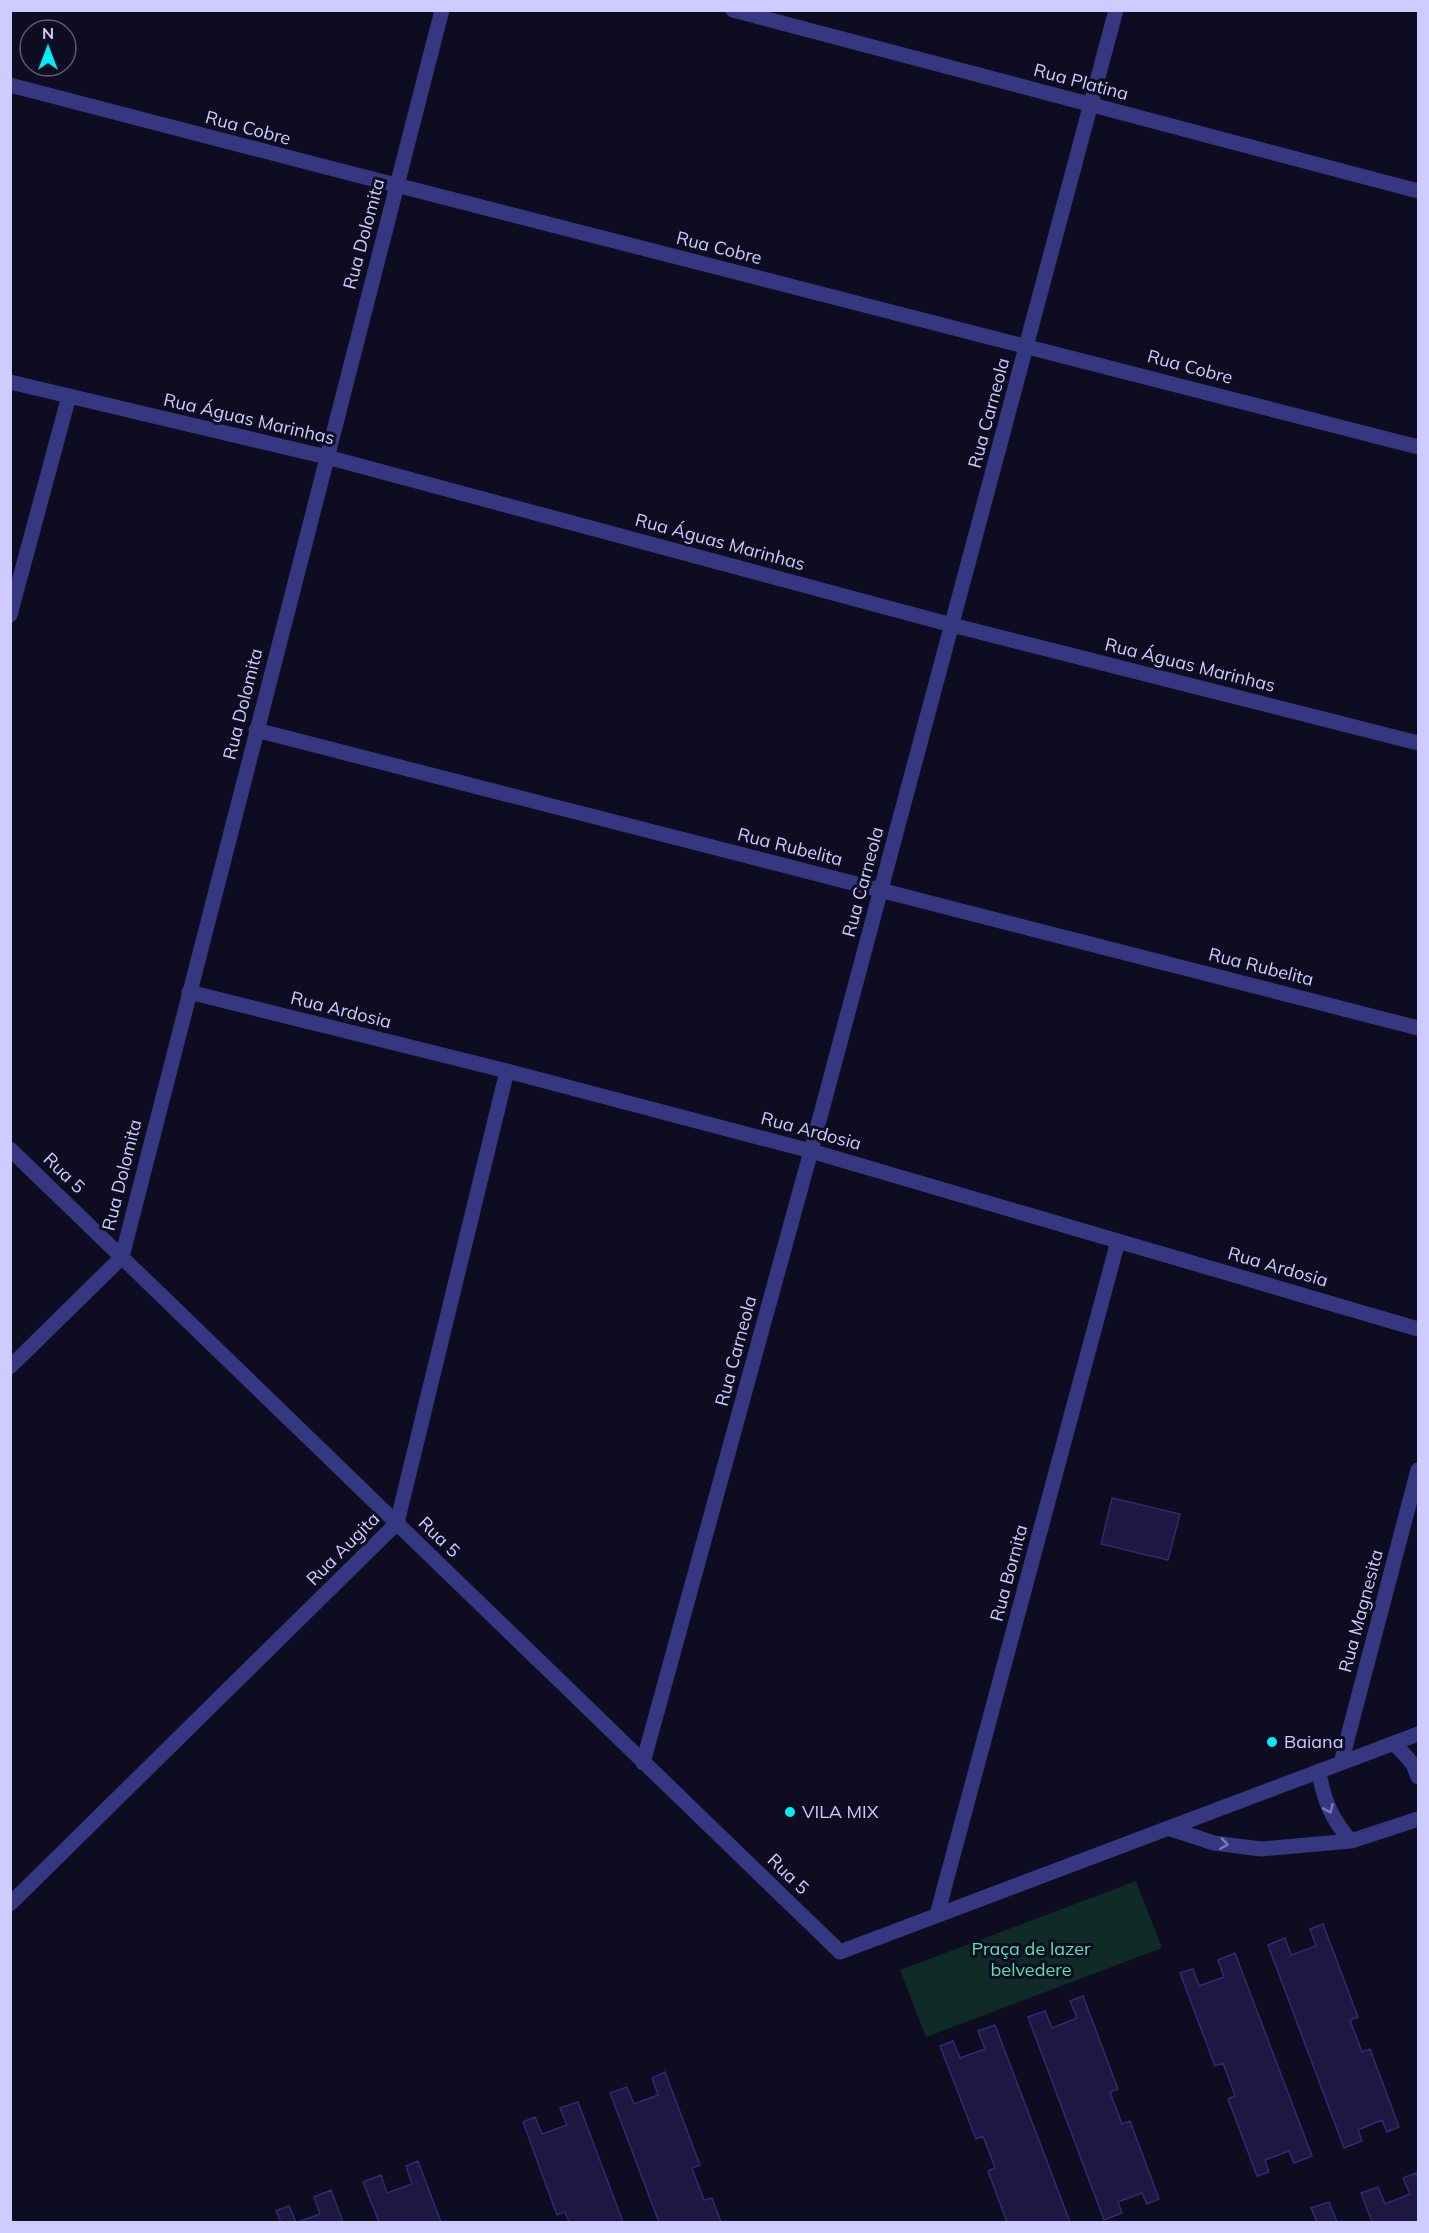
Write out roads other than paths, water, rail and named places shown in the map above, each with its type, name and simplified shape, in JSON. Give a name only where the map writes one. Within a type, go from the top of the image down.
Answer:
[{"type":"street","name":"Rua Dolomita","points":[[10,1367],[122,1257],[442,10]]},
{"type":"street","name":"Rua Platina","points":[[733,10],[1419,191]]},
{"type":"street","name":"Rua Carneola","points":[[643,1763],[811,1151],[1116,10]]},
{"type":"street","name":"Rua Cobre","points":[[10,86],[396,187],[1027,345],[1419,447]]},
{"type":"street","name":"Rua Águas Marinhas","points":[[10,382],[327,457],[952,625],[1419,743]]},
{"type":"street","points":[[10,615],[69,396]]},
{"type":"street","name":"Rua Rubelita","points":[[256,730],[1419,1028]]},
{"type":"street","name":"Rua Ardosia","points":[[189,992],[507,1071],[811,1151],[1419,1329]]},
{"type":"street","name":"Rua Augita","points":[[10,1904],[397,1523],[507,1071]]},
{"type":"street","name":"Rua 5","points":[[10,1149],[840,1952],[937,1915]]},
{"type":"street","name":"Rua Bornita","points":[[937,1915],[1118,1240]]},
{"type":"street","name":"Rua Magnesita","points":[[1341,1763],[1419,1470]]},
{"type":"street","points":[[937,1915],[1419,1734]]},
{"type":"street","points":[[1394,1743],[1413,1764],[1419,1777]]},
{"type":"street","points":[[1320,1771],[1327,1806],[1337,1825],[1351,1841]]},
{"type":"street","points":[[1168,1828],[1215,1843],[1261,1850],[1351,1841],[1419,1819]]},
{"type":"place","name":"Baiana","points":[[1272,1742]]},
{"type":"place","name":"VILA MIX","points":[[790,1812]]},
{"type":"park label","name":"Praça de lazer belvedere","points":[[1031,1959]]}]
